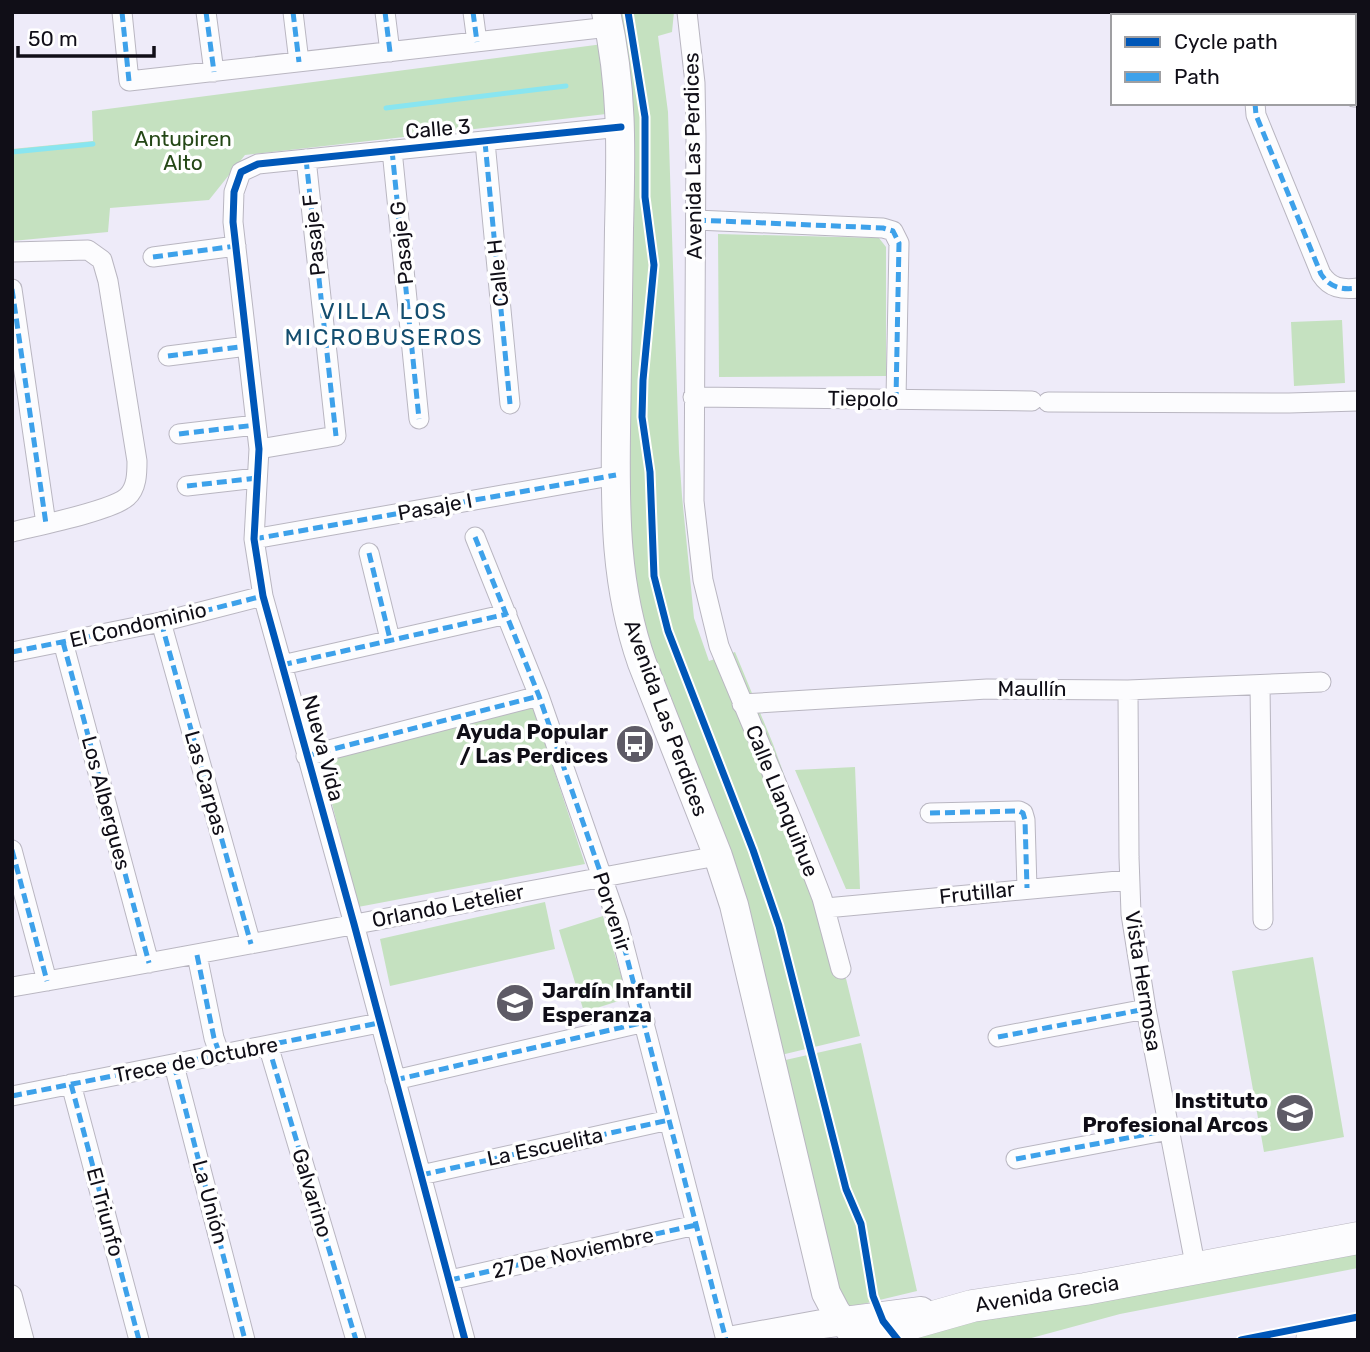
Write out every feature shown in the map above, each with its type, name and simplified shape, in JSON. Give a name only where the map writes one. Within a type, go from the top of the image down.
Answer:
[{"type":"main road","name":"Avenida Grecia","points":[[972,1306],[1085,1289],[1358,1238]]},
{"type":"main road","points":[[876,1340],[898,1327],[972,1306]]},
{"type":"main road","points":[[1312,1340],[1358,1331]]},
{"type":"street","points":[[122,12],[129,82],[477,42],[608,20]]},
{"type":"street","points":[[206,12],[214,72]]},
{"type":"street","points":[[293,12],[299,62]]},
{"type":"street","points":[[385,12],[390,52]]},
{"type":"street","points":[[473,12],[477,42]]},
{"type":"street","name":"Avenida Las Perdices","points":[[687,12],[695,83],[693,397],[696,528],[703,580],[716,635]]},
{"type":"street","name":"Avenida Las Perdices","points":[[608,20],[617,74],[621,127],[616,475],[618,555],[631,632],[718,856],[734,905],[820,1272],[829,1301],[851,1330]]},
{"type":"street","points":[[1255,105],[1256,115],[1321,274],[1331,285],[1346,289],[1358,288]]},
{"type":"street","name":"Calle 3","points":[[258,164],[621,127]]},
{"type":"street","name":"Calle H","points":[[485,142],[510,404]]},
{"type":"street","name":"Pasaje G","points":[[392,150],[419,419]]},
{"type":"street","name":"Pasaje F","points":[[259,449],[336,436],[306,159]]},
{"type":"street","name":"Nueva Vida","points":[[258,164],[240,172],[234,192],[233,222],[259,449],[254,538],[263,596],[465,1340]]},
{"type":"street","points":[[696,220],[883,228],[893,231],[898,243],[896,399]]},
{"type":"street","points":[[153,257],[236,246]]},
{"type":"street","points":[[12,252],[88,250],[103,260],[137,461],[136,479],[129,496],[114,504],[12,532]]},
{"type":"street","points":[[12,289],[46,524]]},
{"type":"street","points":[[167,356],[247,346]]},
{"type":"street","name":"Tiepolo","points":[[693,397],[1040,402],[1358,401]]},
{"type":"street","points":[[179,435],[256,425]]},
{"type":"street","name":"Pasaje I","points":[[254,538],[616,475]]},
{"type":"street","points":[[187,486],[257,478]]},
{"type":"street","name":"Porvenir","points":[[475,537],[539,696],[618,923],[726,1340]]},
{"type":"street","points":[[369,553],[390,639]]},
{"type":"street","name":"El Condominio","points":[[12,652],[161,622],[263,596]]},
{"type":"street","points":[[282,665],[507,614]]},
{"type":"street","name":"Las Carpas","points":[[161,622],[251,944]]},
{"type":"street","name":"Calle Llanquihue","points":[[716,635],[826,908],[841,969]]},
{"type":"street","name":"Los Albergues","points":[[63,642],[149,963]]},
{"type":"street","name":"Maullín","points":[[742,704],[1012,688],[1128,690],[1321,682]]},
{"type":"street","points":[[1260,685],[1263,920]]},
{"type":"street","name":"Vista Hermosa","points":[[1128,690],[1129,880],[1136,948],[1196,1269]]},
{"type":"street","points":[[306,756],[539,696]]},
{"type":"street","points":[[930,813],[1023,813],[1027,888]]},
{"type":"street","points":[[12,850],[47,981]]},
{"type":"street","name":"Orlando Letelier","points":[[12,987],[197,955],[718,856]]},
{"type":"street","name":"Frutillar","points":[[826,908],[1129,880]]},
{"type":"street","points":[[197,955],[220,1055]]},
{"type":"street","points":[[998,1037],[1146,1009]]},
{"type":"street","points":[[395,1080],[645,1022]]},
{"type":"street","name":"Trece de Octubre","points":[[12,1096],[379,1023]]},
{"type":"street","name":"Galvarino","points":[[268,1045],[356,1340]]},
{"type":"street","name":"La Unión","points":[[174,1065],[245,1340]]},
{"type":"street","name":"El Triunfo","points":[[71,1084],[139,1340]]},
{"type":"street","name":"La Escuelita","points":[[421,1175],[669,1120]]},
{"type":"street","points":[[1016,1159],[1169,1130]]},
{"type":"street","name":"27 De Noviembre","points":[[450,1280],[696,1225]]},
{"type":"street","points":[[12,1295],[24,1340]]},
{"type":"street","name":"Avenida Grecia","points":[[734,1340],[851,1330],[972,1306]]},
{"type":"green space","points":[[616,12],[674,12],[672,32],[658,36],[668,112],[679,452],[694,618],[709,661],[735,652],[773,744],[822,880],[860,1036],[781,1055],[644,645],[620,557]]},
{"type":"green space","name":"Antupiren Alto","points":[[603,44],[615,113],[245,155],[209,200],[110,208],[108,232],[12,241],[12,149],[93,141],[92,111]]},
{"type":"green space","points":[[718,234],[879,238],[886,247],[886,376],[719,377]]},
{"type":"green space","points":[[1342,320],[1345,383],[1294,386],[1291,322]]},
{"type":"green space","points":[[533,707],[585,864],[358,907],[320,756]]},
{"type":"green space","points":[[855,767],[860,889],[846,889],[795,770]]},
{"type":"green space","points":[[545,902],[555,949],[390,986],[380,939]]},
{"type":"green space","points":[[603,916],[628,998],[584,1012],[559,930]]},
{"type":"green space","points":[[1313,957],[1344,1137],[1264,1152],[1232,971]]},
{"type":"green space","points":[[861,1043],[917,1291],[842,1309],[781,1061]]},
{"type":"green space","points":[[1358,1249],[1358,1268],[1120,1314],[1024,1340],[910,1340],[916,1327]]},
{"type":"waterway","points":[[386,108],[566,86]]},
{"type":"waterway","points":[[12,152],[93,144]]},
{"type":"marked path","points":[[122,12],[129,81]]},
{"type":"marked path","points":[[206,12],[214,72]]},
{"type":"marked path","points":[[293,12],[299,62]]},
{"type":"marked path","points":[[385,12],[390,52]]},
{"type":"marked path","points":[[473,12],[477,42]]},
{"type":"marked path","points":[[1255,105],[1256,115],[1321,274],[1337,287],[1358,288]]},
{"type":"marked path","points":[[485,142],[510,404]]},
{"type":"marked path","points":[[392,150],[419,419]]},
{"type":"marked path","points":[[306,159],[336,436]]},
{"type":"marked path","points":[[696,220],[883,228],[893,231],[899,243],[896,399]]},
{"type":"marked path","points":[[153,257],[236,246]]},
{"type":"marked path","points":[[12,289],[46,524]]},
{"type":"marked path","points":[[168,356],[247,346]]},
{"type":"marked path","points":[[179,434],[256,425]]},
{"type":"marked path","points":[[254,539],[616,475]]},
{"type":"marked path","points":[[187,486],[257,478]]},
{"type":"marked path","points":[[475,537],[539,696],[618,923],[726,1340]]},
{"type":"marked path","points":[[369,553],[390,639]]},
{"type":"marked path","points":[[12,652],[161,622],[263,596]]},
{"type":"marked path","points":[[282,665],[507,614]]},
{"type":"marked path","points":[[161,622],[251,944]]},
{"type":"marked path","points":[[63,642],[149,963]]},
{"type":"marked path","points":[[306,756],[539,696]]},
{"type":"marked path","points":[[930,813],[1023,813],[1027,888]]},
{"type":"marked path","points":[[12,850],[47,981]]},
{"type":"marked path","points":[[197,955],[220,1055]]},
{"type":"marked path","points":[[998,1037],[1146,1009]]},
{"type":"marked path","points":[[395,1080],[645,1022]]},
{"type":"marked path","points":[[12,1096],[379,1023]]},
{"type":"marked path","points":[[268,1045],[356,1340]]},
{"type":"marked path","points":[[174,1065],[245,1340]]},
{"type":"marked path","points":[[71,1084],[139,1340]]},
{"type":"marked path","points":[[421,1175],[669,1120]]},
{"type":"marked path","points":[[1016,1159],[1169,1130]]},
{"type":"marked path","points":[[450,1280],[696,1225]]},
{"type":"cycle path","points":[[628,12],[645,117],[645,197],[654,265],[642,417],[650,472],[654,576],[668,631],[753,850],[779,926],[846,1189],[861,1224],[873,1296],[883,1321],[898,1340]]},
{"type":"cycle path","points":[[465,1340],[263,596],[254,539],[259,449],[233,222],[234,192],[241,172],[258,164],[621,127]]},
{"type":"cycle path","points":[[1241,1340],[1358,1317]]},
{"type":"place","name":"Ayuda Popular / Las Perdices","points":[[635,744]]},
{"type":"place","name":"Jardín Infantil Esperanza","points":[[515,1003]]},
{"type":"place","name":"Instituto Profesional Arcos","points":[[1295,1113]]},
{"type":"district","name":"VILLA LOS MICROBUSEROS","points":[[384,324]]}]
